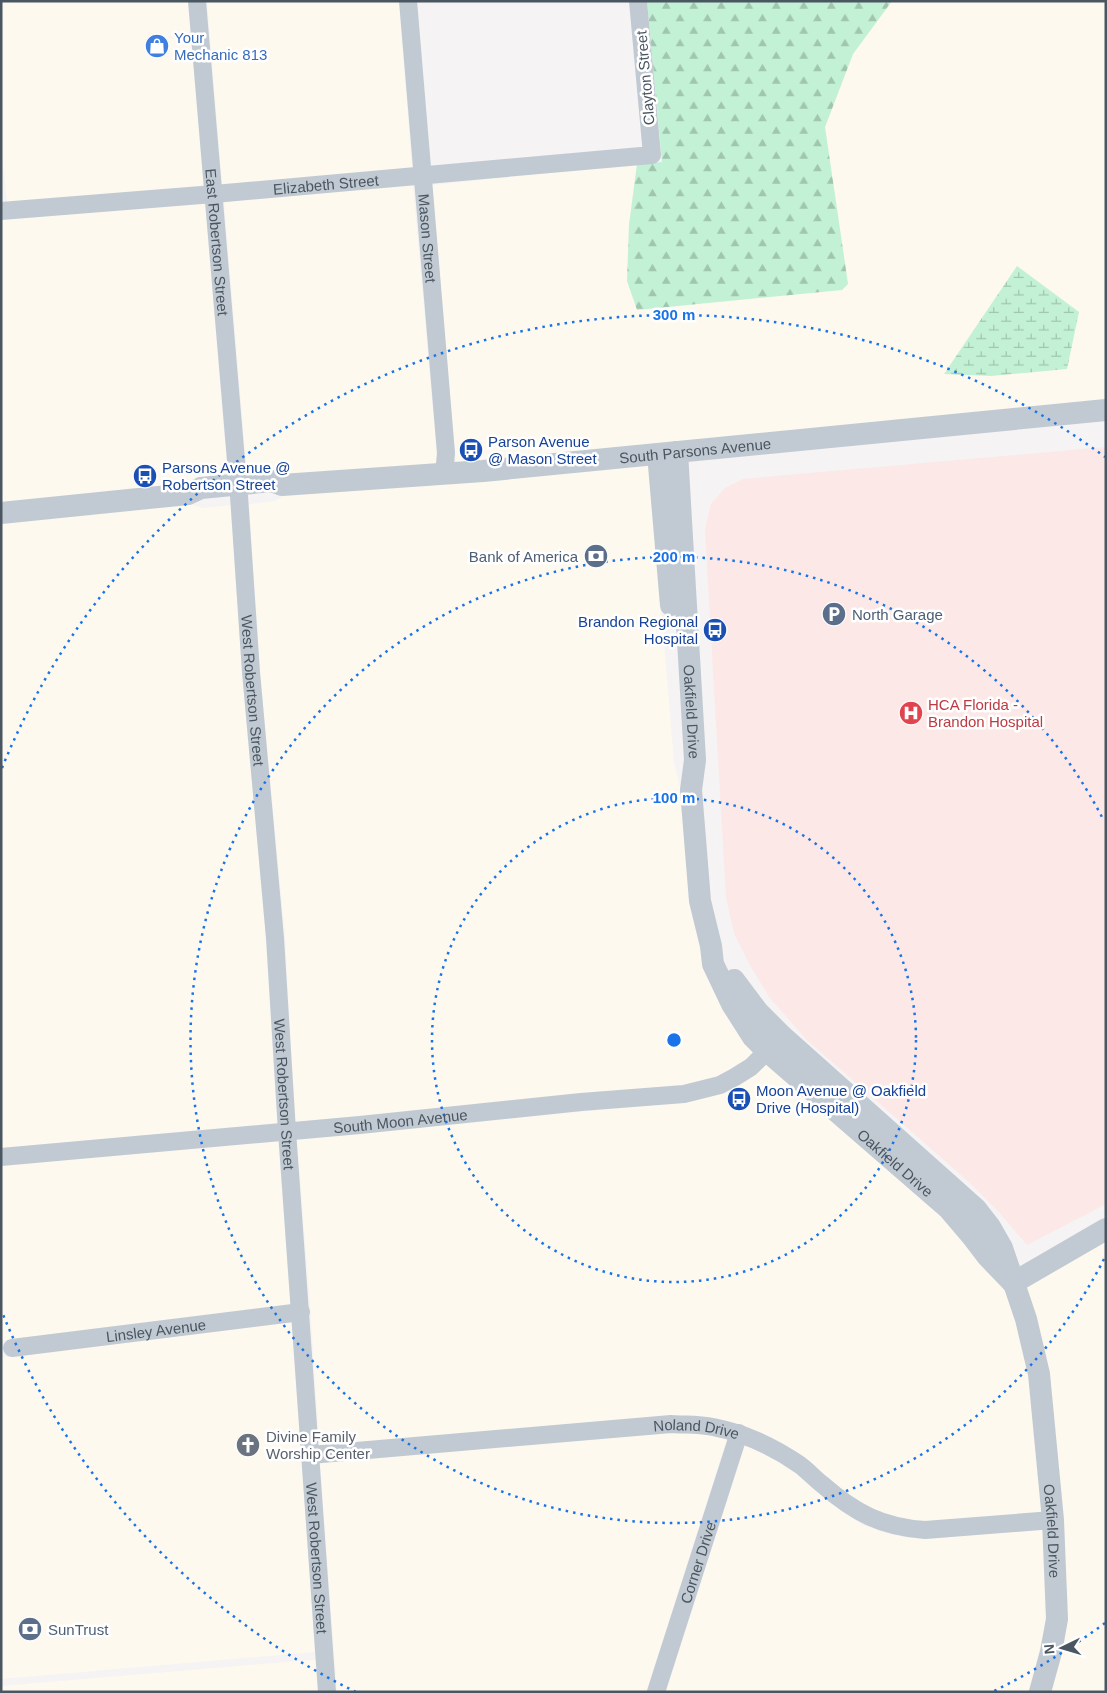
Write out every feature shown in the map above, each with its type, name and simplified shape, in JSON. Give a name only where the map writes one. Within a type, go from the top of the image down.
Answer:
[{"type":"street","name":"East Robertson Street","points":[[197,1],[239,490]]},
{"type":"street","name":"Mason Street","points":[[408,1],[446,453],[444,474]]},
{"type":"street","name":"Clayton Street","points":[[638,1],[652,155]]},
{"type":"street","name":"Elizabeth Street","points":[[1,211],[652,155]]},
{"type":"street","name":"South Parsons Avenue","points":[[1,513],[188,494],[201,488],[239,490],[272,481],[282,485],[444,474],[1106,410]]},
{"type":"street","name":"Oakfield Drive","points":[[667,453],[683,762],[691,790],[700,901],[711,946],[722,959],[746,999],[758,1012],[775,1044],[874,1132],[976,1208],[1002,1248],[1026,1319],[1039,1374],[1053,1520],[1057,1619],[1052,1652],[1040,1692]]},
{"type":"street","name":"West Robertson Street","points":[[239,490],[251,672],[275,938],[286,1130],[328,1692]]},
{"type":"street","name":"South Moon Avenue","points":[[1,1157],[684,1094],[727,1081],[751,1067],[775,1044]]},
{"type":"street","points":[[1013,1283],[1106,1229]]},
{"type":"street","name":"Linsley Avenue","points":[[12,1348],[301,1312]]},
{"type":"street","name":"Noland Drive","points":[[310,1455],[671,1424],[712,1426],[739,1433],[770,1447],[801,1466],[851,1507],[868,1518],[885,1524],[905,1529],[925,1530],[1053,1520]]},
{"type":"street","name":"Corner Drive","points":[[656,1692],[739,1433]]},
{"type":"shaded area","points":[[1,1],[188,1],[204,187],[7,202],[1,145]]},
{"type":"shaded area","points":[[207,1],[399,1],[412,168],[222,185]]},
{"type":"shaded area","points":[[892,1],[1106,1],[1106,401],[456,464],[432,185],[637,164],[629,225],[627,281],[842,290],[848,283],[825,127],[853,54]]},
{"type":"shaded area","points":[[413,185],[438,466],[286,477],[247,475],[224,202]]},
{"type":"shaded area","points":[[205,203],[228,477],[188,485],[1,505],[1,219]]},
{"type":"shaded area","name":"HCA Florida - Brandon Hospital","points":[[1106,447],[1106,1204],[1027,1245],[999,1212],[969,1182],[807,1040],[770,998],[751,967],[734,933],[726,897],[705,530],[711,504],[725,488],[743,479]]},
{"type":"shaded area","points":[[649,463],[674,762],[681,791],[701,943],[699,945],[755,1051],[745,1060],[716,1077],[683,1085],[295,1122],[285,937],[260,671],[249,504],[275,501],[284,495],[286,496],[288,493]]},
{"type":"shaded area","points":[[189,503],[203,508],[231,505],[242,673],[266,939],[277,1123],[1,1148],[1,521]]},
{"type":"shaded area","points":[[767,1063],[942,1215],[1004,1287],[1017,1322],[1030,1375],[1043,1513],[926,1522],[907,1521],[873,1510],[857,1501],[829,1479],[750,1429],[750,1427],[712,1418],[319,1446],[297,1138],[686,1102],[724,1092],[756,1073]]},
{"type":"shaded area","points":[[278,1140],[291,1305],[1,1341],[1,1165]]},
{"type":"shaded area","points":[[1106,1239],[1106,1692],[1050,1692],[1060,1654],[1024,1287]]},
{"type":"shaded area","points":[[292,1321],[315,1652],[1,1679],[1,1341],[4,1357]]},
{"type":"shaded area","points":[[671,1432],[710,1435],[727,1439],[646,1692],[337,1692],[320,1463]]},
{"type":"shaded area","points":[[745,1445],[765,1454],[795,1472],[846,1514],[863,1525],[882,1532],[926,1539],[1044,1529],[1047,1618],[1030,1692],[666,1692]]},
{"type":"shaded area","points":[[322,1659],[324,1692],[1,1692],[1,1686]]},
{"type":"green space","points":[[647,1],[892,1],[853,54],[825,127],[848,284],[842,290],[637,310],[627,281],[629,225],[637,164],[662,162]]},
{"type":"green space","points":[[1017,266],[1079,312],[1067,369],[991,376],[944,374]]},
{"type":"place","name":"Your Mechanic 813","points":[[157,46]]},
{"type":"place","name":"Parson Avenue @ Mason Street","points":[[471,450]]},
{"type":"place","name":"Parsons Avenue @ Robertson Street","points":[[145,476]]},
{"type":"place","name":"Bank of America","points":[[596,556]]},
{"type":"place","name":"North Garage","points":[[834,614]]},
{"type":"place","name":"Brandon Regional Hospital","points":[[715,630]]},
{"type":"place","name":"HCA Florida - Brandon Hospital","points":[[911,713]]},
{"type":"place","name":"Moon Avenue @ Oakfield Drive (Hospital)","points":[[739,1099]]},
{"type":"place","name":"Divine Family Worship Center","points":[[248,1445]]},
{"type":"place","name":"SunTrust","points":[[30,1629]]}]
